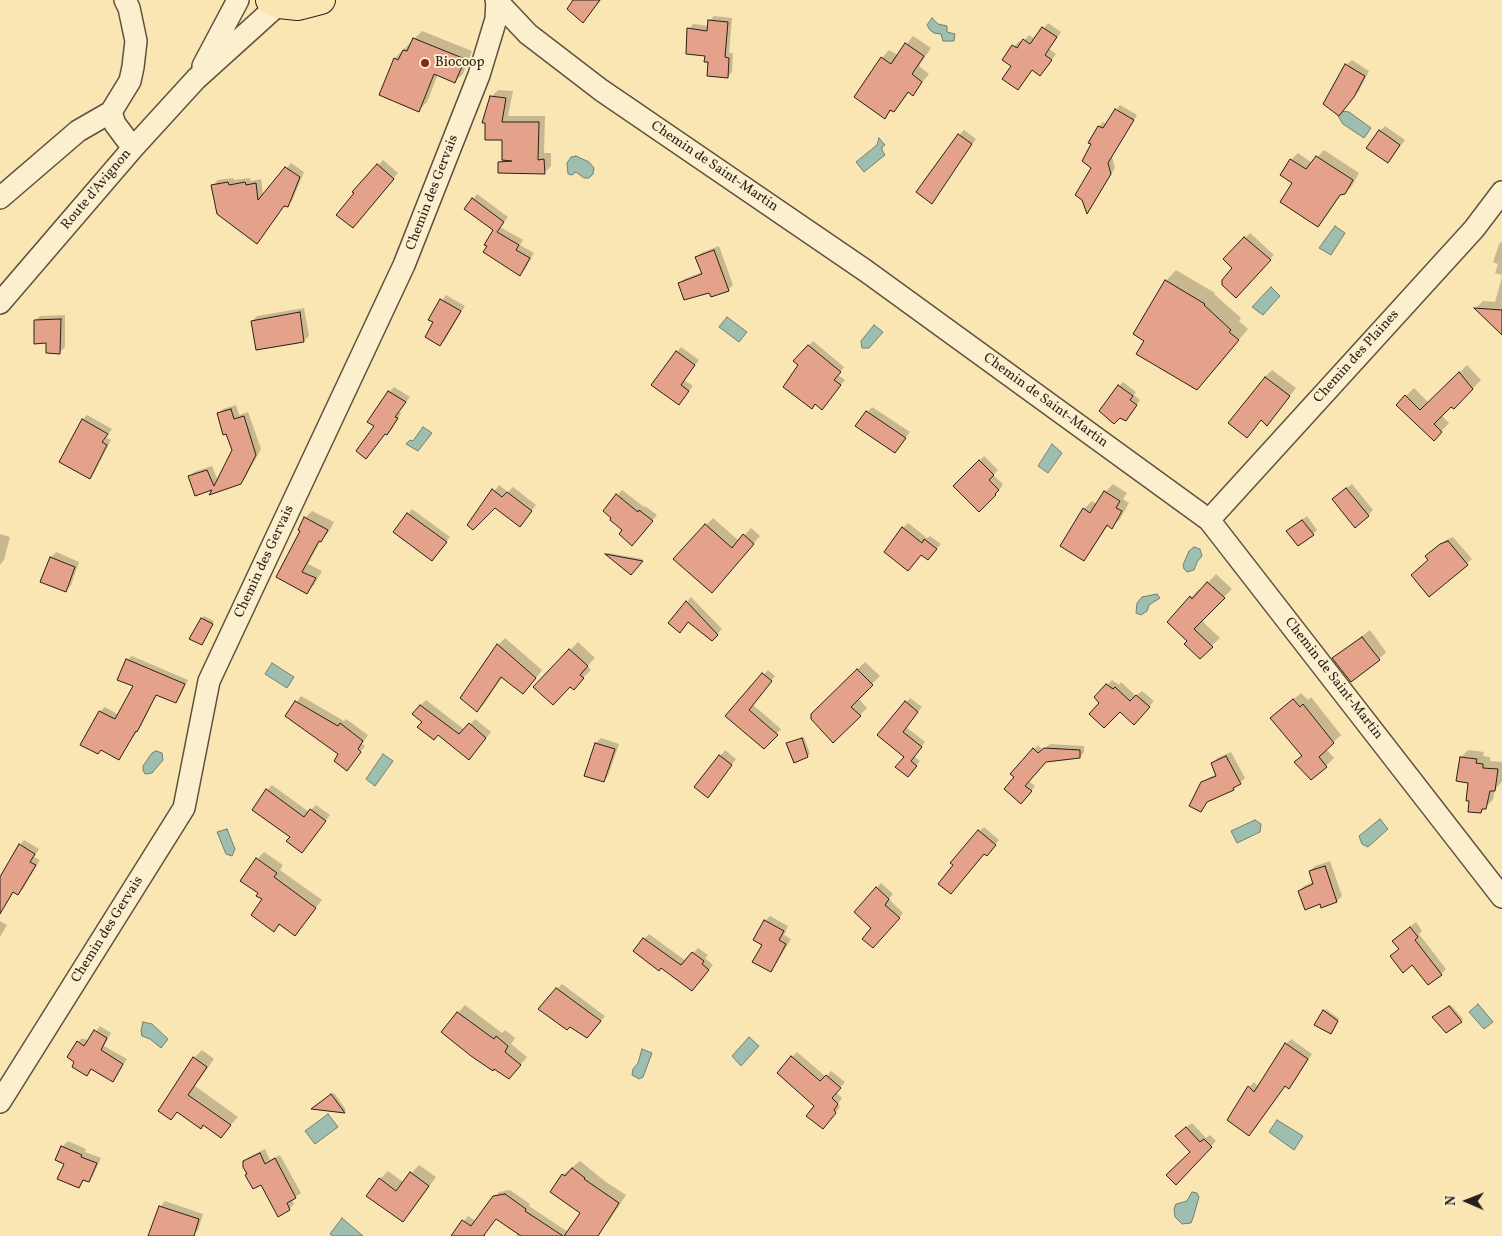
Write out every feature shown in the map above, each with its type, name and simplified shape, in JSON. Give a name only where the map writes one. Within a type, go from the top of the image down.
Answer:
[{"type":"main road","points":[[275,2],[298,6],[321,0]]},
{"type":"street","points":[[0,198],[78,131],[111,112],[130,81],[133,67],[136,40],[129,8],[125,0]]},
{"type":"street","points":[[196,79],[238,0]]},
{"type":"street","name":"Chemin de Saint-Martin","points":[[497,0],[528,34],[602,90],[866,271],[1209,520],[1502,897]]},
{"type":"street","name":"Chemin des Gervais","points":[[0,1102],[184,808],[209,681],[404,265],[479,75],[496,19],[497,0]]},
{"type":"street","points":[[196,79],[275,2]]},
{"type":"street","name":"Route d'Avignon","points":[[0,303],[133,148],[196,79]]},
{"type":"street","points":[[111,112],[115,124],[133,148]]},
{"type":"street","name":"Chemin des Plaines","points":[[1209,520],[1474,229],[1502,192]]},
{"type":"shaded area","points":[[932,18],[938,24],[947,26],[947,32],[955,34],[954,41],[943,41],[941,34],[930,30],[927,25]]},
{"type":"shaded area","points":[[1341,111],[1349,112],[1371,128],[1364,138],[1343,124],[1338,116]]},
{"type":"shaded area","points":[[879,138],[885,145],[882,147],[882,150],[885,155],[864,172],[856,162],[877,145]]},
{"type":"shaded area","points":[[576,156],[589,162],[594,168],[593,174],[589,178],[584,178],[576,172],[572,175],[568,174],[567,163],[571,157]]},
{"type":"shaded area","points":[[1335,226],[1345,233],[1331,255],[1319,248]]},
{"type":"shaded area","points":[[1271,287],[1280,296],[1263,315],[1252,307]]},
{"type":"shaded area","points":[[727,317],[747,332],[739,342],[719,327]]},
{"type":"shaded area","points":[[874,325],[883,332],[869,348],[862,348],[861,341]]},
{"type":"shaded area","points":[[423,427],[432,433],[418,451],[406,444],[410,440],[413,441]]},
{"type":"shaded area","points":[[1052,444],[1062,453],[1048,473],[1038,466]]},
{"type":"shaded area","points":[[1194,547],[1200,549],[1202,556],[1194,570],[1187,572],[1183,565],[1189,551]]},
{"type":"shaded area","points":[[1157,594],[1160,598],[1149,605],[1147,611],[1141,615],[1136,613],[1137,603],[1142,597]]},
{"type":"shaded area","points":[[272,663],[294,677],[287,688],[265,674]]},
{"type":"shaded area","points":[[156,751],[162,753],[163,760],[152,773],[145,774],[143,766],[152,753]]},
{"type":"shaded area","points":[[383,754],[393,761],[375,786],[366,779]]},
{"type":"shaded area","points":[[1380,819],[1388,829],[1368,847],[1362,844],[1359,836]]},
{"type":"shaded area","points":[[1255,820],[1261,824],[1260,832],[1237,843],[1231,831]]},
{"type":"shaded area","points":[[227,829],[235,849],[232,856],[226,854],[217,832]]},
{"type":"shaded area","points":[[1478,1004],[1493,1022],[1484,1029],[1469,1012]]},
{"type":"shaded area","points":[[143,1022],[152,1024],[168,1039],[161,1048],[150,1039],[142,1036]]},
{"type":"shaded area","points":[[749,1037],[759,1046],[741,1066],[732,1056]]},
{"type":"shaded area","points":[[642,1049],[652,1053],[643,1077],[639,1079],[632,1075]]},
{"type":"shaded area","points":[[328,1114],[338,1127],[315,1144],[305,1131]]},
{"type":"shaded area","points":[[1277,1120],[1303,1136],[1294,1150],[1269,1132]]},
{"type":"shaded area","points":[[1192,1192],[1197,1193],[1199,1197],[1193,1218],[1191,1223],[1182,1224],[1175,1217],[1174,1209],[1176,1204],[1187,1201]]},
{"type":"shaded area","points":[[342,1218],[363,1236],[333,1236],[330,1234]]},
{"type":"building","points":[[573,0],[600,0],[583,23],[567,9]]},
{"type":"building","points":[[708,20],[728,22],[725,57],[729,58],[728,78],[707,76],[708,62],[704,62],[705,56],[686,54],[687,28],[707,31]]},
{"type":"building","points":[[1042,27],[1057,37],[1045,55],[1052,60],[1040,76],[1032,70],[1018,90],[1002,79],[1011,66],[1002,60],[1012,45],[1017,48],[1023,39],[1030,44]]},
{"type":"building","points":[[413,38],[465,59],[455,83],[434,74],[419,112],[379,95],[394,58],[398,60],[403,50],[407,51]]},
{"type":"building","points":[[905,43],[924,56],[912,74],[922,82],[913,96],[908,92],[894,112],[890,110],[885,119],[854,97],[881,57],[891,64]]},
{"type":"building","points":[[1345,64],[1365,76],[1354,97],[1339,116],[1323,104]]},
{"type":"building","points":[[490,96],[506,98],[502,122],[539,122],[538,160],[544,159],[545,174],[498,173],[498,162],[512,161],[502,160],[502,140],[485,140],[485,123],[482,123]]},
{"type":"building","points":[[1115,109],[1134,120],[1108,163],[1111,174],[1087,214],[1082,200],[1075,195],[1091,168],[1082,161],[1091,144],[1088,143],[1098,126],[1103,128]]},
{"type":"building","points":[[1379,130],[1400,145],[1388,163],[1366,148]]},
{"type":"building","points":[[958,134],[972,144],[932,204],[916,192]]},
{"type":"building","points":[[1316,156],[1353,180],[1345,194],[1340,195],[1318,227],[1280,202],[1292,183],[1280,175],[1290,159],[1306,169]]},
{"type":"building","points":[[377,164],[394,179],[353,228],[336,215],[354,193],[352,192]]},
{"type":"building","points":[[285,167],[300,177],[288,207],[284,206],[257,244],[217,214],[211,185],[228,182],[229,185],[245,182],[246,185],[256,183],[258,200]]},
{"type":"building","points":[[472,198],[504,222],[497,232],[519,245],[516,250],[530,258],[520,276],[483,252],[487,246],[484,245],[493,230],[464,209]]},
{"type":"building","points":[[1244,237],[1271,260],[1236,298],[1222,285],[1222,280],[1232,268],[1223,259]]},
{"type":"building","points":[[714,250],[729,291],[711,297],[709,293],[684,300],[678,283],[702,274],[695,257]]},
{"type":"building","points":[[1165,280],[1205,304],[1231,330],[1229,332],[1239,340],[1197,390],[1136,354],[1144,341],[1133,334]]},
{"type":"building","points":[[440,299],[461,311],[440,346],[425,337],[433,322],[428,320]]},
{"type":"building","points":[[1474,308],[1502,310],[1502,335]]},
{"type":"building","points":[[300,312],[304,342],[256,350],[251,321]]},
{"type":"building","points":[[61,319],[60,354],[46,353],[46,343],[34,344],[34,320]]},
{"type":"building","points":[[808,345],[841,372],[834,380],[841,385],[822,410],[815,404],[812,409],[783,387],[798,365],[793,361]]},
{"type":"building","points":[[676,351],[695,365],[681,385],[689,391],[679,405],[651,385]]},
{"type":"building","points":[[1459,372],[1473,389],[1454,409],[1451,407],[1434,424],[1442,432],[1434,441],[1396,405],[1405,395],[1420,410]]},
{"type":"building","points":[[1265,377],[1290,396],[1267,426],[1261,420],[1247,438],[1228,423]]},
{"type":"building","points":[[1118,385],[1133,396],[1130,400],[1137,405],[1126,421],[1120,418],[1114,424],[1099,411]]},
{"type":"building","points":[[388,391],[406,402],[395,417],[398,418],[387,435],[385,434],[366,459],[356,451],[374,426],[367,422]]},
{"type":"building","points":[[231,409],[234,419],[244,416],[256,455],[241,484],[209,495],[212,490],[195,496],[188,476],[207,470],[214,486],[232,450],[226,434],[223,435],[217,413]]},
{"type":"building","points":[[866,411],[906,438],[895,453],[855,426]]},
{"type":"building","points":[[82,419],[108,434],[102,442],[107,445],[90,479],[59,462]]},
{"type":"building","points":[[979,460],[994,475],[989,480],[999,490],[979,512],[953,486]]},
{"type":"building","points":[[1346,488],[1369,516],[1355,528],[1332,499]]},
{"type":"building","points":[[492,489],[502,497],[507,492],[532,511],[520,527],[495,508],[473,530],[467,525]]},
{"type":"building","points":[[1104,491],[1120,501],[1116,508],[1122,511],[1112,529],[1107,525],[1084,561],[1060,546],[1083,508],[1090,513]]},
{"type":"building","points":[[616,494],[638,512],[639,510],[653,521],[632,546],[619,534],[622,530],[603,511]]},
{"type":"building","points":[[407,513],[447,542],[432,561],[393,532]]},
{"type":"building","points":[[304,517],[328,530],[321,542],[319,541],[302,572],[316,578],[307,594],[276,577],[300,531],[298,530]]},
{"type":"building","points":[[1302,520],[1314,535],[1298,546],[1286,531]]},
{"type":"building","points":[[705,524],[732,548],[743,534],[754,544],[712,593],[673,559]]},
{"type":"building","points":[[902,527],[922,543],[924,539],[937,549],[928,560],[921,555],[908,571],[884,552]]},
{"type":"building","points":[[1448,541],[1468,565],[1429,597],[1411,575],[1428,560],[1425,556],[1440,544]]},
{"type":"building","points":[[605,554],[643,561],[631,575]]},
{"type":"building","points":[[50,557],[75,567],[66,592],[40,582]]},
{"type":"building","points":[[1207,582],[1225,598],[1194,629],[1213,647],[1200,659],[1184,644],[1187,641],[1167,622],[1190,596],[1192,599]]},
{"type":"building","points":[[686,601],[718,635],[712,641],[688,622],[680,633],[668,623]]},
{"type":"building","points":[[201,618],[213,624],[202,645],[189,639]]},
{"type":"building","points":[[1362,637],[1380,660],[1351,682],[1332,658]]},
{"type":"building","points":[[497,644],[536,678],[523,694],[501,677],[477,712],[460,698]]},
{"type":"building","points":[[569,649],[588,666],[580,675],[584,678],[574,690],[570,687],[553,705],[533,687]]},
{"type":"building","points":[[126,659],[185,684],[176,703],[156,695],[137,732],[119,760],[101,750],[98,754],[80,745],[99,711],[115,719],[133,686],[117,680]]},
{"type":"building","points":[[857,669],[873,685],[851,707],[861,716],[833,743],[811,719],[811,714]]},
{"type":"building","points":[[762,673],[772,681],[749,710],[778,735],[764,749],[725,716]]},
{"type":"building","points":[[1106,684],[1113,689],[1115,687],[1130,701],[1136,695],[1150,707],[1134,725],[1120,712],[1104,728],[1089,714],[1099,703],[1094,697]]},
{"type":"building","points":[[1293,699],[1300,707],[1303,704],[1334,743],[1319,757],[1327,767],[1311,780],[1294,762],[1302,756],[1270,718]]},
{"type":"building","points":[[295,701],[338,726],[340,723],[363,741],[358,749],[361,752],[347,771],[334,761],[338,754],[285,716]]},
{"type":"building","points":[[905,701],[918,712],[903,732],[922,747],[911,761],[917,766],[908,777],[895,767],[904,757],[877,735]]},
{"type":"building","points":[[420,705],[459,734],[469,723],[486,738],[469,760],[438,735],[434,740],[417,727],[422,722],[412,714]]},
{"type":"building","points":[[802,738],[808,757],[794,763],[786,743]]},
{"type":"building","points":[[595,743],[615,749],[604,782],[584,776]]},
{"type":"building","points":[[1033,748],[1038,753],[1044,748],[1080,750],[1080,758],[1046,762],[1025,786],[1032,791],[1021,804],[1004,789],[1014,777],[1010,774]]},
{"type":"building","points":[[719,755],[732,765],[708,798],[694,787]]},
{"type":"building","points":[[1226,756],[1241,784],[1233,788],[1234,790],[1207,802],[1201,812],[1189,806],[1201,782],[1216,776],[1211,763]]},
{"type":"building","points":[[1460,757],[1477,759],[1476,763],[1483,764],[1483,768],[1498,769],[1495,791],[1490,791],[1486,809],[1482,809],[1481,813],[1468,812],[1469,801],[1466,801],[1468,783],[1456,781]]},
{"type":"building","points":[[266,789],[304,817],[310,809],[326,821],[302,853],[286,841],[290,837],[252,810]]},
{"type":"building","points":[[978,830],[996,845],[987,856],[984,854],[951,894],[938,884],[953,865],[950,863]]},
{"type":"building","points":[[19,844],[35,854],[30,862],[36,865],[18,895],[13,892],[0,914],[0,877]]},
{"type":"building","points":[[256,858],[277,873],[274,877],[316,908],[295,936],[279,924],[274,932],[251,915],[262,899],[256,896],[258,893],[240,881]]},
{"type":"building","points":[[1325,866],[1337,902],[1321,908],[1320,904],[1305,910],[1298,891],[1313,884],[1309,871]]},
{"type":"building","points":[[876,887],[889,899],[885,905],[900,918],[873,948],[862,939],[871,928],[854,912]]},
{"type":"building","points":[[764,920],[784,931],[779,940],[786,944],[771,972],[752,962],[762,945],[753,940]]},
{"type":"building","points":[[1410,927],[1418,937],[1415,940],[1442,975],[1428,985],[1412,965],[1403,973],[1390,956],[1399,949],[1392,941]]},
{"type":"building","points":[[643,938],[681,965],[692,952],[704,961],[702,964],[709,970],[692,991],[661,968],[659,971],[633,951]]},
{"type":"building","points":[[556,988],[601,1021],[587,1038],[570,1027],[567,1030],[538,1009]]},
{"type":"building","points":[[1449,1006],[1462,1022],[1446,1033],[1432,1017]]},
{"type":"building","points":[[1323,1010],[1338,1021],[1331,1034],[1314,1025]]},
{"type":"building","points":[[457,1012],[494,1039],[496,1036],[508,1046],[505,1052],[521,1065],[509,1079],[471,1056],[441,1032]]},
{"type":"building","points":[[94,1030],[107,1038],[101,1050],[123,1064],[113,1082],[91,1069],[87,1076],[72,1067],[74,1062],[67,1057],[77,1041],[84,1046]]},
{"type":"building","points":[[1285,1043],[1308,1059],[1289,1089],[1285,1086],[1249,1136],[1227,1120],[1248,1086],[1254,1092]]},
{"type":"building","points":[[791,1056],[820,1081],[826,1075],[841,1088],[832,1098],[838,1104],[834,1110],[836,1113],[823,1129],[806,1116],[814,1106],[777,1073]]},
{"type":"building","points":[[193,1057],[207,1067],[188,1095],[231,1125],[221,1138],[203,1125],[201,1129],[177,1112],[171,1120],[158,1111]]},
{"type":"building","points":[[331,1094],[345,1113],[311,1109]]},
{"type":"building","points":[[1186,1127],[1200,1142],[1204,1139],[1212,1147],[1176,1185],[1166,1175],[1190,1152],[1175,1136]]},
{"type":"building","points":[[61,1146],[97,1163],[89,1182],[83,1180],[79,1188],[57,1179],[64,1164],[55,1160]]},
{"type":"building","points":[[260,1153],[265,1164],[275,1158],[296,1198],[287,1203],[290,1210],[278,1217],[261,1185],[253,1189],[245,1175],[247,1174],[243,1167],[243,1161]]},
{"type":"building","points":[[572,1168],[584,1179],[619,1203],[598,1236],[564,1236],[580,1213],[550,1192],[562,1174],[565,1176]]},
{"type":"building","points":[[410,1172],[429,1186],[403,1222],[366,1196],[379,1178],[396,1191]]},
{"type":"building","points":[[505,1194],[526,1209],[525,1211],[563,1236],[521,1236],[496,1219],[485,1236],[451,1236],[462,1220],[471,1226],[493,1196]]},
{"type":"building","points":[[159,1206],[199,1219],[194,1236],[148,1236]]},
{"type":"place","name":"Biocoop","points":[[425,63]]}]
